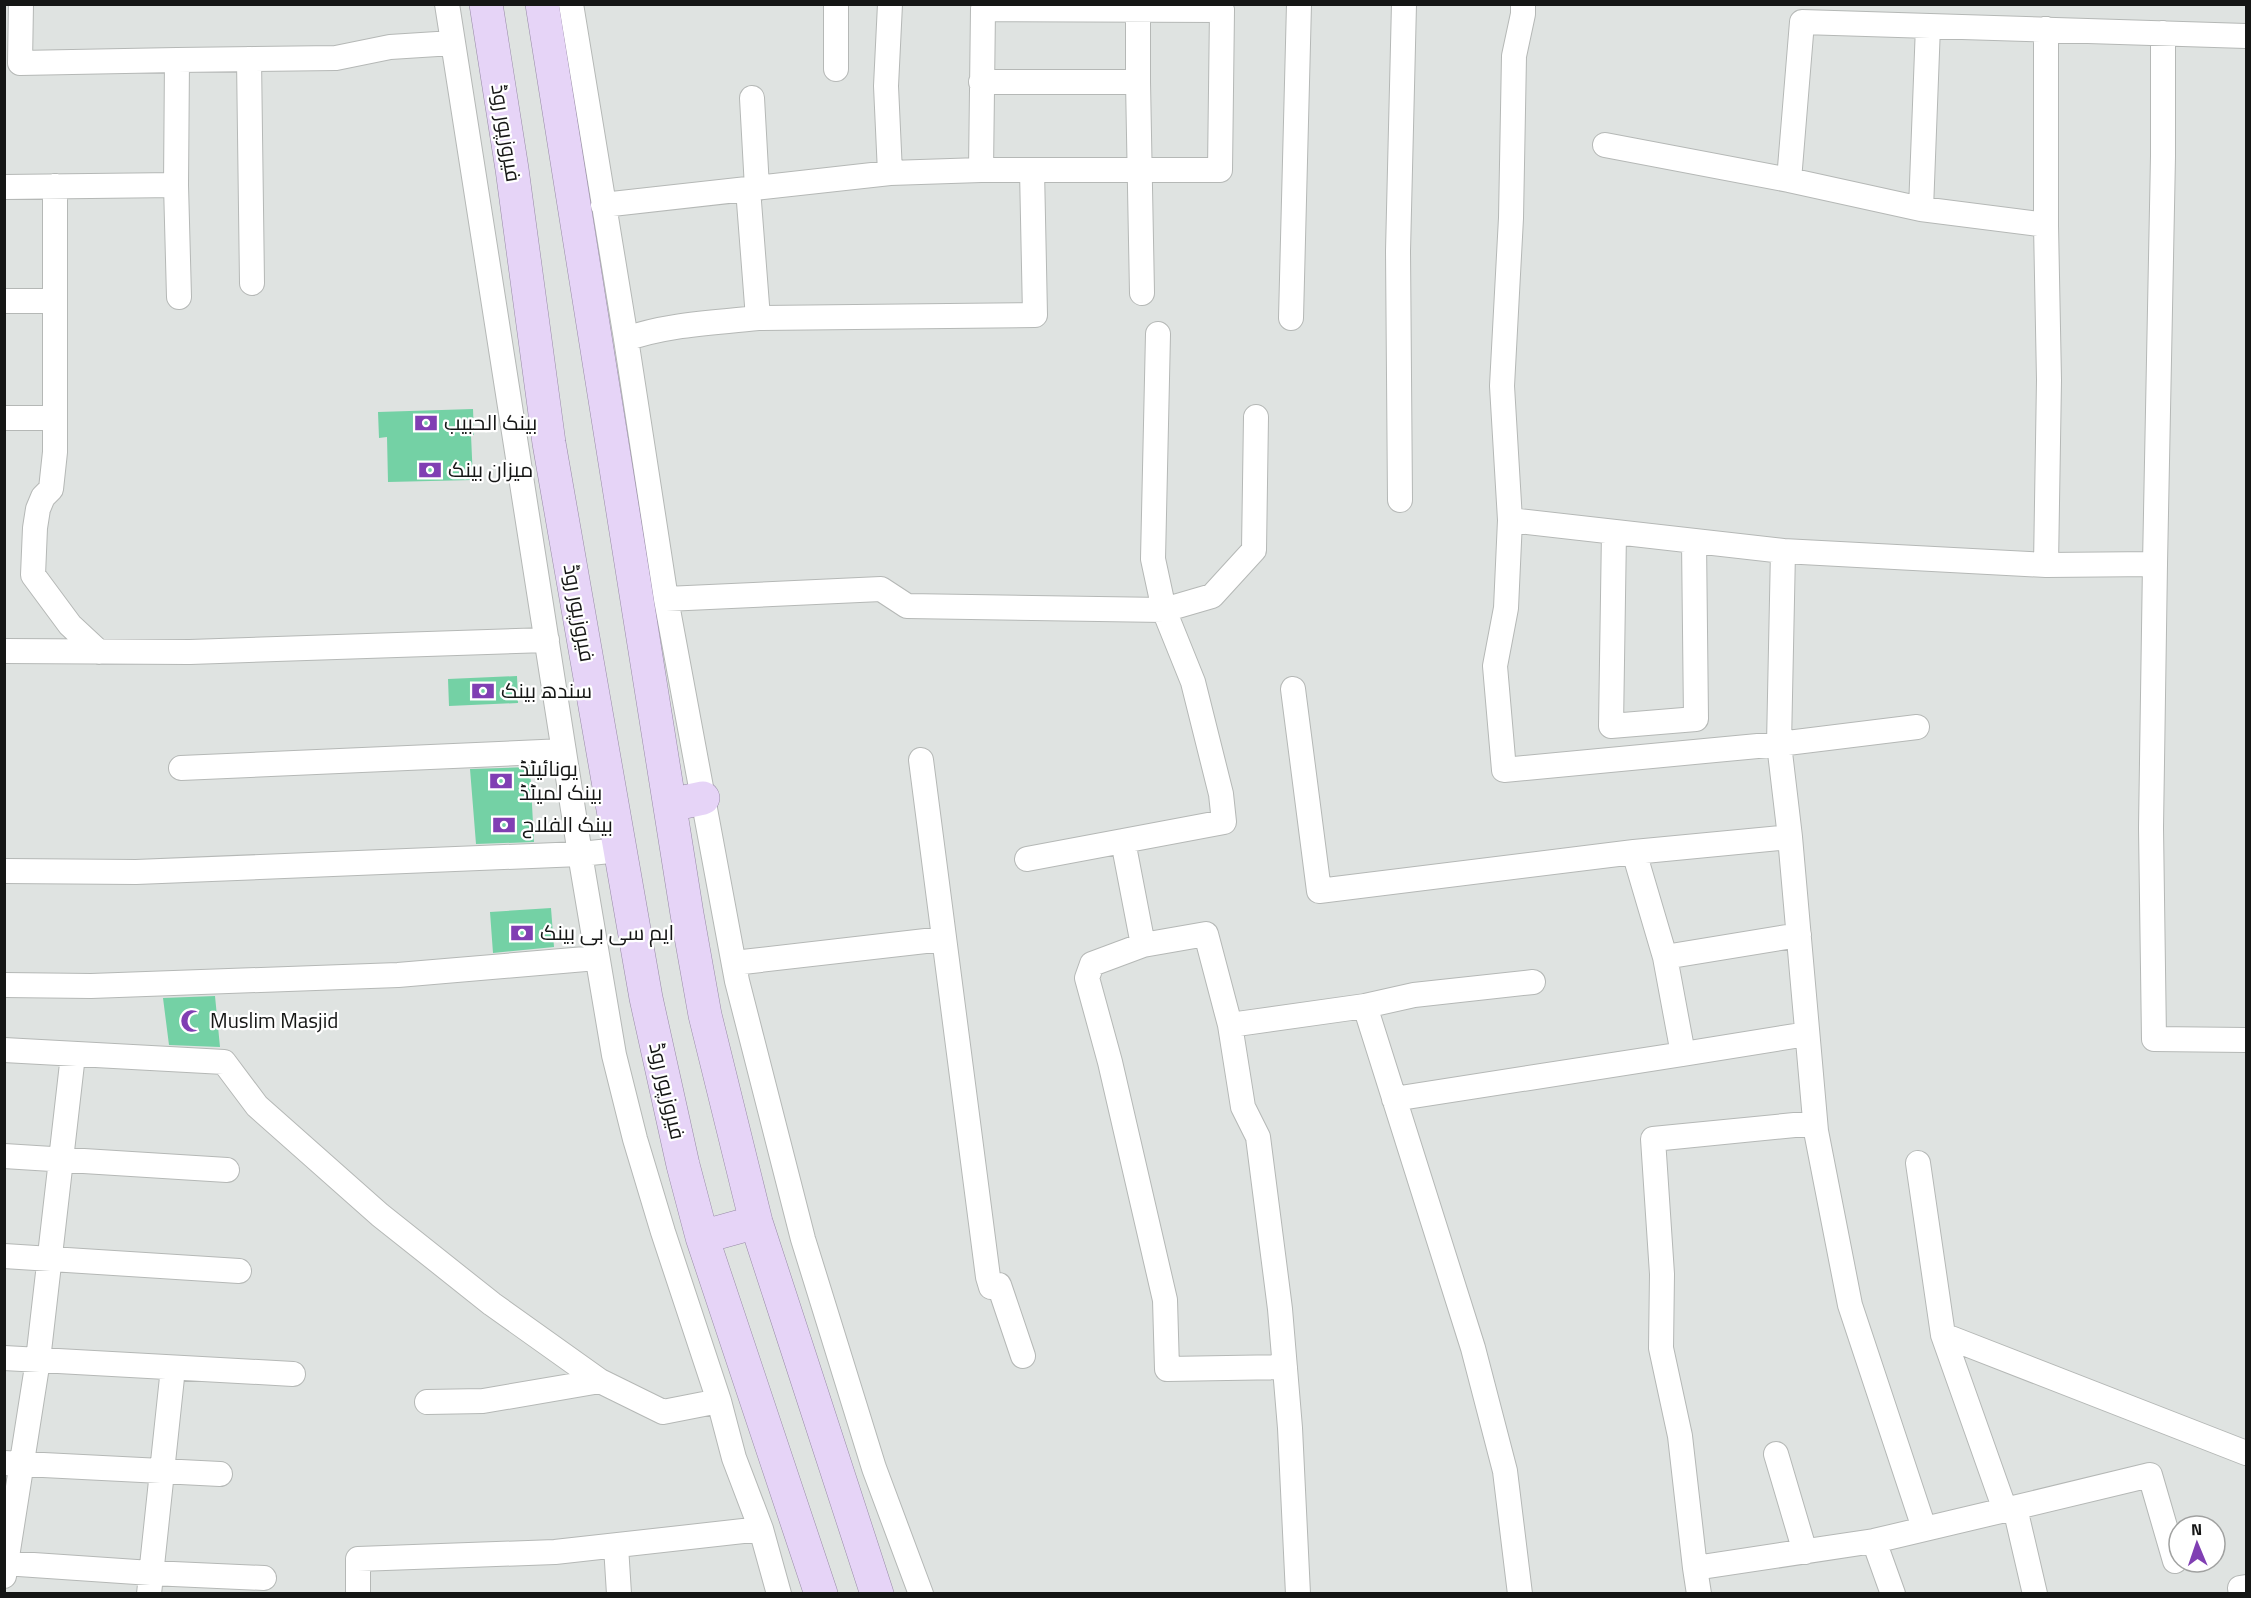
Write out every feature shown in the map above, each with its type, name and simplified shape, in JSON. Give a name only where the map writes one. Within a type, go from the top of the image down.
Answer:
[{"type":"highway","name":"فیروزپور روڈ","points":[[486,4],[512,169],[549,443],[646,998],[683,1165],[702,1237],[821,1593]]},
{"type":"highway","points":[[542,4],[705,1015],[756,1222],[877,1593]]},
{"type":"highway","points":[[670,805],[703,798]]},
{"type":"highway","points":[[702,1237],[756,1222]]},
{"type":"street","points":[[21,4],[20,63],[336,58],[390,47],[453,43]]},
{"type":"street","points":[[447,4],[580,854],[614,1055],[635,1139],[663,1232],[719,1401],[734,1458],[761,1529],[779,1593]]},
{"type":"street","points":[[571,4],[666,598],[734,963],[804,1239],[874,1468],[921,1593]]},
{"type":"street","points":[[836,4],[836,69]]},
{"type":"street","points":[[890,4],[886,86],[890,173]]},
{"type":"street","points":[[1291,318],[1299,4]]},
{"type":"street","points":[[1400,500],[1398,251],[1404,4]]},
{"type":"street","points":[[1523,4],[1524,14],[1514,56],[1511,218],[1502,386],[1510,520],[1506,608],[1495,666],[1504,770],[1779,744],[1917,727]]},
{"type":"street","points":[[603,205],[890,173],[981,170],[1220,170],[1222,10],[1138,7],[983,9],[981,170]]},
{"type":"street","points":[[1138,7],[1142,292]]},
{"type":"street","points":[[1789,180],[1802,13],[1928,26],[2247,36]]},
{"type":"street","points":[[1921,209],[1928,26]]},
{"type":"street","points":[[2046,29],[2049,380],[2046,565]]},
{"type":"street","points":[[2163,33],[2163,168],[2151,828],[2154,1039],[2247,1040]]},
{"type":"street","points":[[249,59],[252,283]]},
{"type":"street","points":[[177,60],[176,184],[179,297]]},
{"type":"street","points":[[981,82],[1138,82]]},
{"type":"street","points":[[752,98],[752,188],[758,318]]},
{"type":"street","points":[[1605,145],[1789,180],[1921,209],[2046,225]]},
{"type":"street","points":[[626,339],[666,328],[758,318],[1035,315],[1032,170]]},
{"type":"street","points":[[4,187],[176,184]]},
{"type":"street","points":[[55,186],[55,452],[51,489],[43,497],[38,509],[33,575],[70,625],[99,652]]},
{"type":"street","points":[[4,301],[55,301]]},
{"type":"street","points":[[1028,859],[1224,822],[1221,794],[1193,682],[1164,610],[1153,559],[1158,334]]},
{"type":"street","points":[[666,598],[881,589],[907,606],[1164,610],[1212,596],[1254,550],[1256,417]]},
{"type":"street","points":[[4,418],[55,418]]},
{"type":"street","points":[[1510,520],[1783,551],[2046,565],[2155,564]]},
{"type":"street","points":[[1614,532],[1611,726],[1696,719],[1694,541]]},
{"type":"street","points":[[1783,551],[1779,744],[1790,837],[1815,1123],[1850,1305],[1924,1528]]},
{"type":"street","points":[[4,651],[190,652],[547,640]]},
{"type":"street","points":[[1293,689],[1319,891],[1634,852],[1790,837]]},
{"type":"street","points":[[181,768],[564,751]]},
{"type":"street","points":[[921,760],[988,1277],[991,1287],[999,1285],[1023,1356]]},
{"type":"street","points":[[1123,841],[1143,945]]},
{"type":"street","points":[[4,871],[136,872],[580,854],[620,850]]},
{"type":"street","points":[[1634,852],[1665,957],[1683,1054]]},
{"type":"street","points":[[1285,1367],[1167,1369],[1165,1300],[1110,1062],[1087,978],[1092,964],[1143,945],[1206,934],[1230,1025],[1244,1107],[1258,1137],[1280,1309],[1285,1367],[1298,1593]]},
{"type":"street","points":[[1665,957],[1799,935]]},
{"type":"street","points":[[734,963],[943,939]]},
{"type":"street","points":[[4,985],[91,986],[398,975],[597,958]]},
{"type":"street","points":[[1230,1025],[1365,1006],[1414,995],[1533,982]]},
{"type":"street","points":[[1365,1006],[1473,1348],[1505,1471],[1520,1593]]},
{"type":"street","points":[[1394,1099],[1807,1034]]},
{"type":"street","points":[[4,1050],[224,1062],[257,1106],[380,1215],[492,1304],[600,1381],[663,1412],[719,1401]]},
{"type":"street","points":[[73,1055],[38,1360],[13,1464],[5,1567],[150,1583],[264,1578]]},
{"type":"street","points":[[1699,1593],[1680,1436],[1661,1348],[1662,1274],[1653,1139],[1815,1123]]},
{"type":"street","points":[[4,1156],[227,1170]]},
{"type":"street","points":[[1918,1163],[1943,1335],[2010,1509],[2035,1593]]},
{"type":"street","points":[[4,1257],[239,1271]]},
{"type":"street","points":[[1943,1335],[2247,1453]]},
{"type":"street","points":[[4,1358],[293,1374]]},
{"type":"street","points":[[150,1583],[173,1368]]},
{"type":"street","points":[[427,1402],[483,1401],[600,1381]]},
{"type":"street","points":[[1776,1454],[1805,1552]]},
{"type":"street","points":[[13,1464],[220,1474]]},
{"type":"street","points":[[1695,1568],[1874,1541],[2150,1475],[2167,1533]]},
{"type":"street","points":[[358,1593],[358,1559],[555,1552],[761,1529]]},
{"type":"street","points":[[1874,1541],[1893,1593]]},
{"type":"street","points":[[616,1546],[619,1593]]},
{"type":"street","points":[[2241,1593],[2240,1588],[2247,1587]]},
{"type":"building","points":[[473,409],[474,435],[471,435],[473,480],[388,482],[387,437],[379,438],[378,412]]},
{"type":"building","name":"سندھ بینک","points":[[517,676],[518,703],[449,706],[448,679]]},
{"type":"building","points":[[530,767],[534,842],[476,844],[470,769]]},
{"type":"building","name":"ایم سی بی بینک","points":[[551,908],[554,947],[493,953],[490,912]]},
{"type":"building","name":"Muslim Masjid","points":[[215,996],[220,1047],[169,1045],[163,998]]},
{"type":"place","name":"بينک الحبيب","points":[[426,423]]},
{"type":"place","name":"میزان بینک","points":[[430,470]]},
{"type":"place","name":"سندھ بینک","points":[[483,691]]},
{"type":"place","name":"یونائیٹڈ بینک لمیٹڈ","points":[[501,781]]},
{"type":"place","name":"بینک الفلاح","points":[[504,825]]},
{"type":"place","name":"ایم سی بی بینک","points":[[522,933]]},
{"type":"place","name":"Muslim Masjid","points":[[192,1021]]}]
